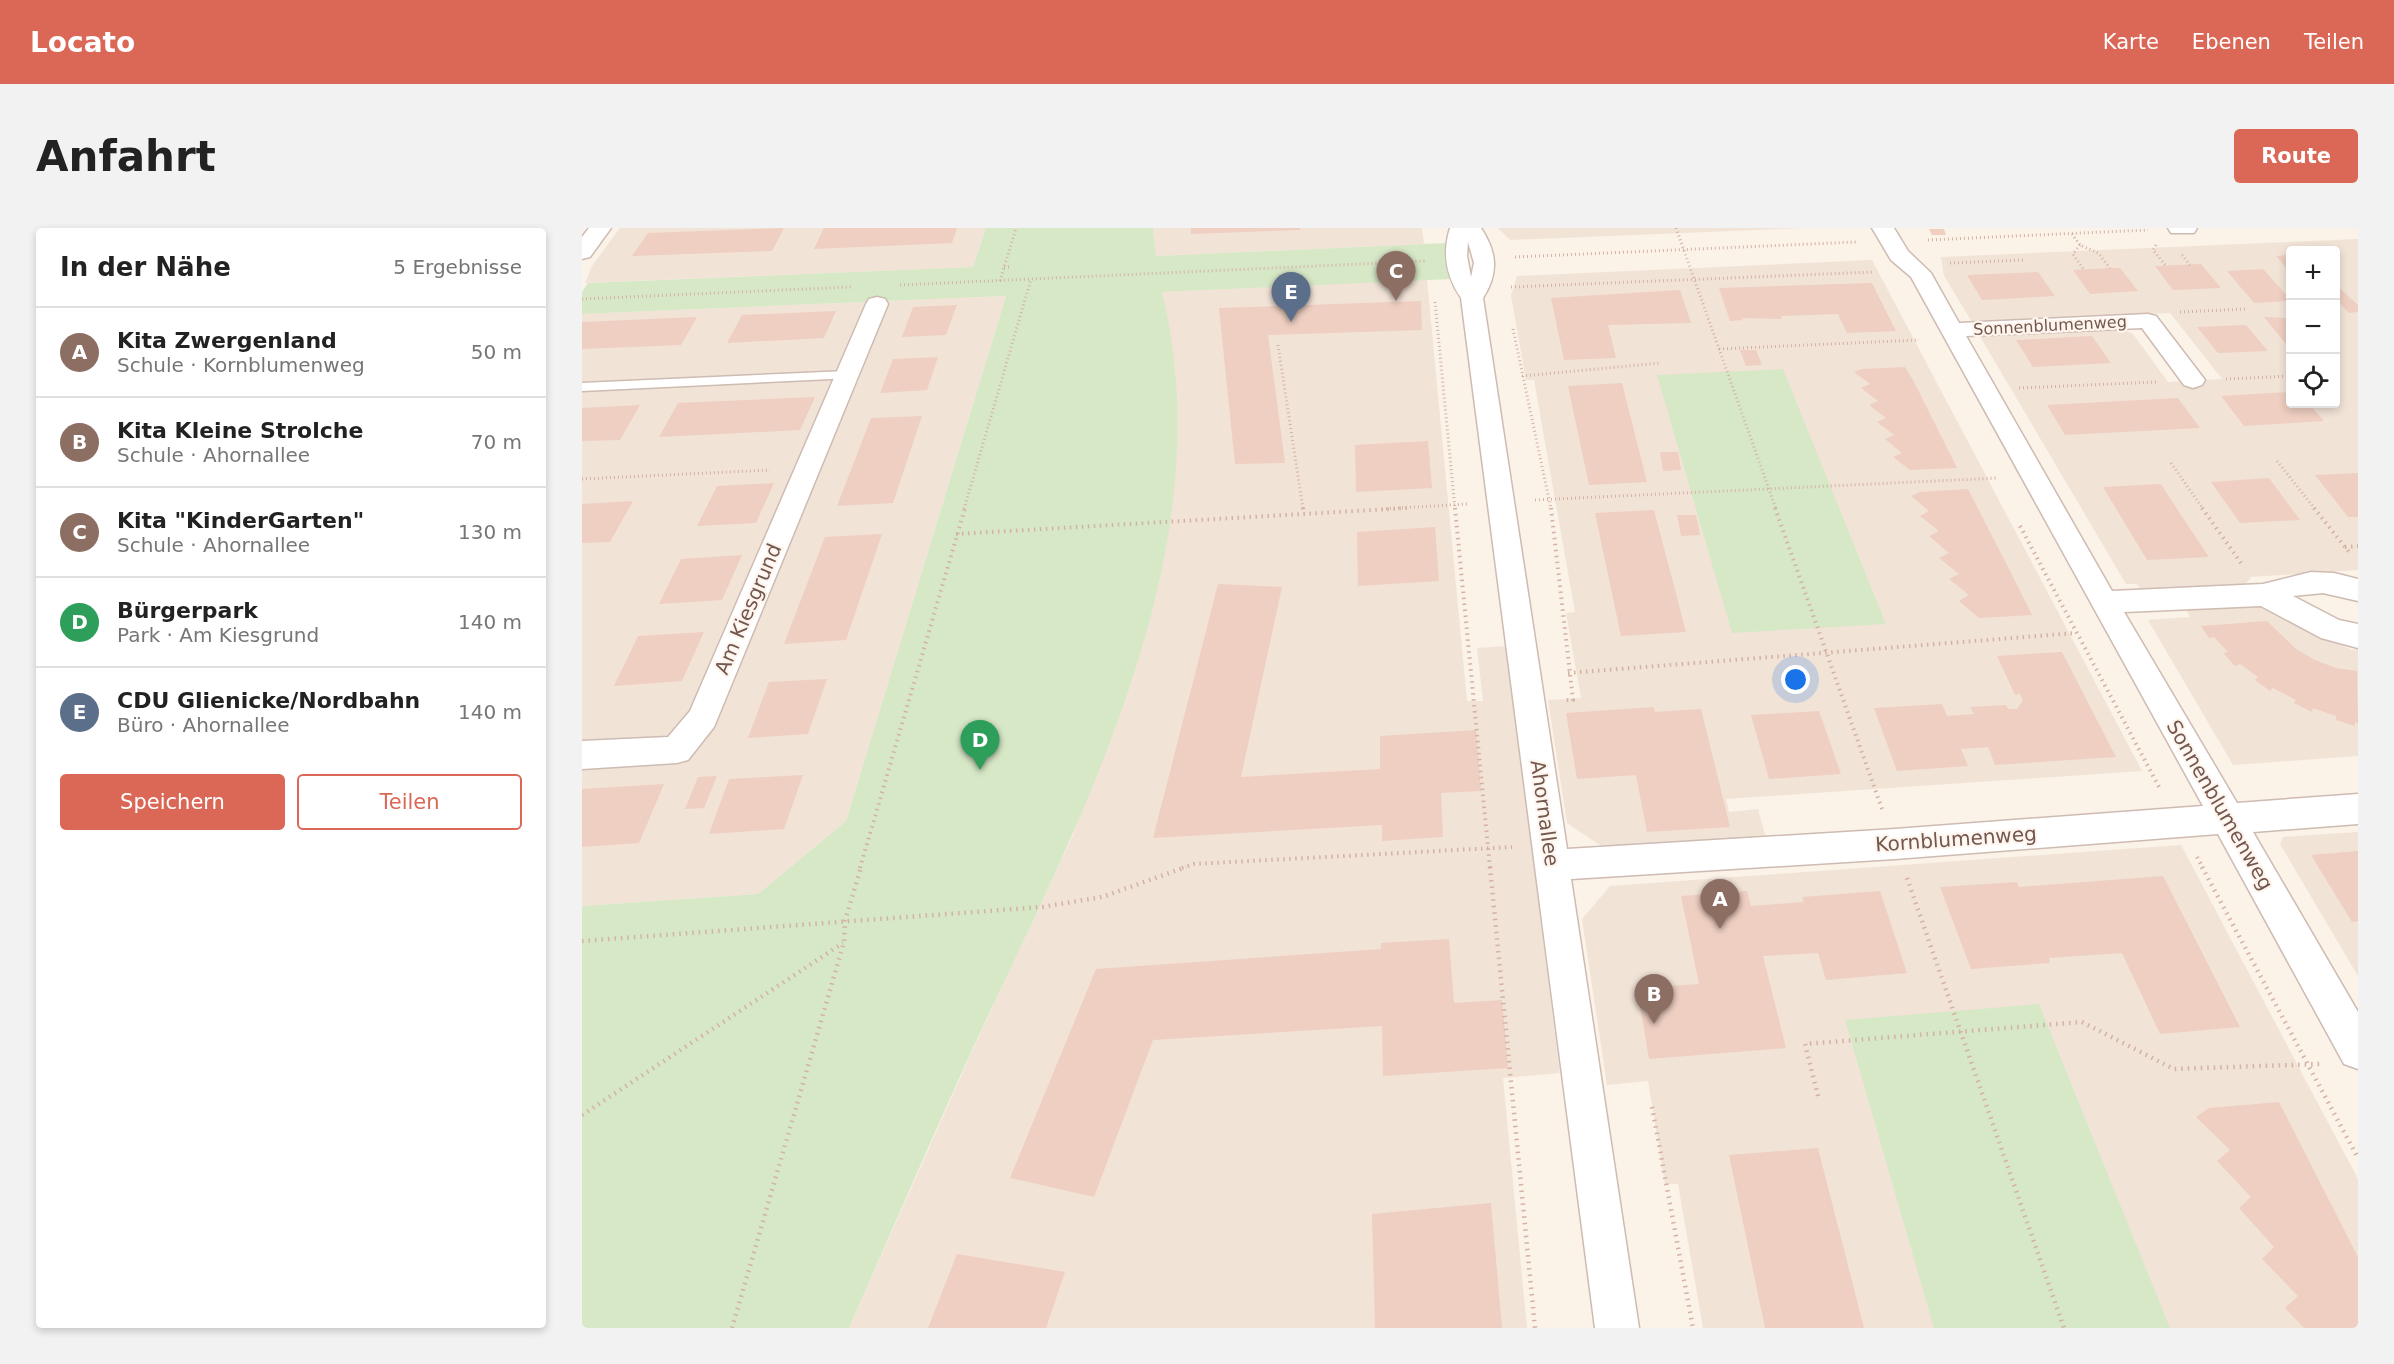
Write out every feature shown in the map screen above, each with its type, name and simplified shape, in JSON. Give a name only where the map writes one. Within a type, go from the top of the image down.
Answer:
[{"type":"street","points":[[582,252],[600,228]]},
{"type":"street","name":"Ahornallee","points":[[1461,228],[1455,243],[1459,278],[1472,298],[1617,1328]]},
{"type":"street","points":[[1470,228],[1482,243],[1485,277],[1472,298]]},
{"type":"street","name":"Sonnenblumenweg","points":[[1883,228],[1899,255],[1921,268]]},
{"type":"street","points":[[2168,229],[2186,228]]},
{"type":"street","name":"Sonnenblumenweg","points":[[1916,234],[1922,255],[1921,268],[1983,390],[2229,819],[2347,1009],[2358,1050]]},
{"type":"street","name":"Am Kiesgrund","points":[[582,755],[677,750],[703,718],[847,375],[878,292]]},
{"type":"street","name":"Sonnenblumenweg","points":[[1951,330],[2148,321],[2193,380]]},
{"type":"street","points":[[2103,602],[2265,595],[2289,584],[2337,582],[2358,590]]},
{"type":"street","points":[[2265,595],[2332,630],[2358,636]]},
{"type":"street","name":"Kornblumenweg","points":[[1551,855],[1895,844],[2358,809]]},
{"type":"lane","points":[[582,387],[847,375]]},
{"type":"path","points":[[1000,280],[1016,228]]},
{"type":"path","points":[[1676,228],[2064,1328]]},
{"type":"path","points":[[1916,234],[2072,233],[2168,229]]},
{"type":"path","points":[[2072,233],[2080,245],[2098,253],[2110,268]]},
{"type":"path","points":[[2158,241],[2153,250],[2166,266]]},
{"type":"path","points":[[1511,258],[1857,242]]},
{"type":"path","points":[[2080,245],[2073,254],[2084,270]]},
{"type":"path","points":[[1921,268],[2024,260]]},
{"type":"path","points":[[582,299],[878,292],[1000,280],[1431,261]]},
{"type":"path","points":[[1004,267],[1010,267]]},
{"type":"path","points":[[1505,287],[1883,272]]},
{"type":"path","points":[[732,1328],[843,942],[845,921],[1031,279]]},
{"type":"path","points":[[1435,295],[1535,1328]]},
{"type":"path","points":[[2179,313],[2247,309]]},
{"type":"path","points":[[1511,321],[1550,500],[1568,673],[1573,700],[1530,702]]},
{"type":"path","points":[[1914,330],[1924,350]]},
{"type":"path","points":[[1719,349],[1919,340]]},
{"type":"path","points":[[1278,345],[1304,513]]},
{"type":"path","points":[[1522,376],[1661,363]]},
{"type":"path","points":[[1983,390],[2286,376]]},
{"type":"path","points":[[2277,461],[2351,556]]},
{"type":"path","points":[[2171,463],[2265,595]]},
{"type":"path","points":[[582,479],[808,468]]},
{"type":"path","points":[[1990,469],[2000,489]]},
{"type":"path","points":[[1814,487],[2031,477]]},
{"type":"path","points":[[956,534],[1245,517]]},
{"type":"path","points":[[2017,520],[2358,1158]]},
{"type":"path","points":[[2344,547],[2358,546]]},
{"type":"path","points":[[1568,673],[1947,640],[2076,633]]},
{"type":"path","points":[[582,941],[1042,907],[1092,899],[1194,864],[1489,848],[1551,855]]},
{"type":"path","points":[[582,1115],[843,942]]},
{"type":"path","points":[[1818,1096],[1805,1044],[2082,1022],[2174,1070],[2328,1063]]},
{"type":"path","points":[[1652,1107],[1693,1328]]},
{"type":"shaded area","points":[[620,228],[986,228],[973,267],[585,283],[592,266]]},
{"type":"shaded area","points":[[1153,228],[1422,228],[1424,244],[1156,256]]},
{"type":"shaded area","points":[[1498,228],[1803,228],[1510,240]]},
{"type":"shaded area","points":[[2358,239],[2358,570],[2251,577],[2245,585],[2142,592],[2137,584],[2126,584],[1978,333],[2114,326],[2133,334],[2168,382],[2222,379],[2170,313],[1972,322],[1944,276],[1941,257]]},
{"type":"shaded area","points":[[1872,260],[2142,771],[1726,799],[1729,812],[1758,809],[1766,838],[1604,848],[1567,823],[1548,700],[1581,698],[1566,613],[1575,612],[1534,380],[1526,380],[1511,296],[1517,276]]},
{"type":"shaded area","points":[[1427,279],[1467,701],[1483,701],[1477,648],[1506,646],[1560,1073],[1503,1078],[1527,1328],[849,1328],[973,1049],[1073,835],[1137,659],[1161,569],[1177,448],[1175,369],[1162,292]]},
{"type":"shaded area","points":[[1006,296],[846,821],[758,894],[582,906],[582,314]]},
{"type":"shaded area","points":[[2255,604],[2352,650],[2358,649],[2358,756],[2233,765],[2148,620],[2190,617],[2185,608]]},
{"type":"shaded area","points":[[2358,832],[2358,976],[2280,844],[2283,837]]},
{"type":"shaded area","points":[[2181,845],[2358,1179],[2358,1328],[1703,1328],[1678,1184],[1665,1184],[1648,1081],[1607,1085],[1582,919],[1610,886]]},
{"type":"green space","points":[[986,228],[1153,228],[1156,256],[1447,243],[1451,279],[1162,292],[1177,390],[1174,488],[1158,586],[1131,683],[1096,778],[1056,872],[956,1085],[849,1328],[582,1328],[582,906],[758,894],[846,821],[1006,296],[582,314],[582,292],[588,283],[973,267]]},
{"type":"green space","points":[[1783,369],[1886,624],[1732,633],[1657,375]]},
{"type":"green space","points":[[2039,1004],[2170,1328],[1934,1328],[1845,1020]]},
{"type":"building","points":[[784,228],[772,251],[632,256],[648,233]]},
{"type":"building","points":[[824,228],[957,228],[952,243],[814,249]]},
{"type":"building","points":[[1191,228],[1300,228],[1300,230],[1191,234]]},
{"type":"building","points":[[1929,229],[1944,229],[1946,235],[1932,235]]},
{"type":"building","points":[[2286,255],[2286,268],[2276,256]]},
{"type":"building","points":[[2201,264],[2221,288],[2173,290],[2155,266]]},
{"type":"building","points":[[2120,268],[2138,291],[2090,294],[2073,270]]},
{"type":"building","points":[[2263,269],[2286,295],[2286,301],[2254,303],[2227,271]]},
{"type":"building","points":[[2038,272],[2055,296],[1982,300],[1967,275]]},
{"type":"building","points":[[1872,283],[1896,331],[1847,333],[1838,314],[1781,316],[1782,319],[1742,318],[1743,320],[1730,321],[1719,288]]},
{"type":"building","points":[[2340,289],[2358,305],[2358,312],[2349,313],[2340,303]]},
{"type":"building","points":[[1680,290],[1691,323],[1608,325],[1616,358],[1564,360],[1551,298]]},
{"type":"building","points":[[1421,301],[1422,330],[1268,335],[1285,463],[1235,464],[1219,308]]},
{"type":"building","points":[[957,305],[946,335],[902,337],[913,307]]},
{"type":"building","points":[[836,311],[824,338],[727,343],[742,315]]},
{"type":"building","points":[[697,317],[681,345],[582,349],[582,322]]},
{"type":"building","points":[[2264,317],[2286,318],[2286,344]]},
{"type":"building","points":[[2246,325],[2268,351],[2218,353],[2197,327]]},
{"type":"building","points":[[2092,336],[2111,363],[2033,367],[2016,340]]},
{"type":"building","points":[[1740,350],[1756,350],[1762,365],[1746,366]]},
{"type":"building","points":[[938,357],[927,390],[880,393],[893,359]]},
{"type":"building","points":[[1905,367],[1957,468],[1910,470],[1893,457],[1902,453],[1885,439],[1894,435],[1877,422],[1886,418],[1869,405],[1878,401],[1861,388],[1870,384],[1854,372],[1862,369]]},
{"type":"building","points":[[1622,383],[1647,482],[1589,485],[1568,386]]},
{"type":"building","points":[[2286,392],[2286,408],[2313,408],[2324,421],[2244,426],[2221,396]]},
{"type":"building","points":[[815,397],[800,430],[659,437],[678,403]]},
{"type":"building","points":[[2178,398],[2200,428],[2065,435],[2047,405]]},
{"type":"building","points":[[640,405],[620,440],[582,441],[582,408]]},
{"type":"building","points":[[922,416],[893,503],[837,506],[871,418]]},
{"type":"building","points":[[1428,441],[1432,488],[1356,492],[1355,445]]},
{"type":"building","points":[[1660,452],[1678,452],[1681,470],[1663,471]]},
{"type":"building","points":[[2358,473],[2358,517],[2348,517],[2315,475]]},
{"type":"building","points":[[2269,478],[2300,520],[2240,523],[2211,482]]},
{"type":"building","points":[[774,483],[756,523],[697,526],[717,486]]},
{"type":"building","points":[[2161,484],[2209,557],[2147,560],[2103,487]]},
{"type":"building","points":[[1968,489],[2032,615],[1979,618],[1959,601],[1969,595],[1949,579],[1959,574],[1939,558],[1949,553],[1929,536],[1939,531],[1920,516],[1929,511],[1911,496],[1920,492]]},
{"type":"building","points":[[633,501],[610,542],[582,543],[582,504]]},
{"type":"building","points":[[1654,510],[1686,632],[1621,636],[1595,513]]},
{"type":"building","points":[[1677,515],[1696,515],[1700,535],[1681,536]]},
{"type":"building","points":[[1435,527],[1439,581],[1358,586],[1357,532]]},
{"type":"building","points":[[882,534],[846,640],[784,644],[825,537]]},
{"type":"building","points":[[742,555],[722,600],[659,604],[681,559]]},
{"type":"building","points":[[1218,584],[1282,587],[1241,777],[1380,769],[1380,736],[1476,730],[1481,791],[1441,793],[1443,837],[1382,841],[1382,825],[1153,838]]},
{"type":"building","points":[[2267,621],[2296,649],[2315,660],[2336,668],[2357,671],[2358,723],[2355,722],[2355,726],[2336,720],[2336,716],[2313,708],[2312,712],[2294,703],[2296,700],[2273,688],[2270,691],[2255,680],[2258,677],[2240,664],[2235,666],[2223,653],[2228,652],[2214,637],[2209,638],[2201,626]]},
{"type":"building","points":[[704,632],[682,681],[614,686],[638,636]]},
{"type":"building","points":[[2062,652],[2116,757],[1995,765],[1988,747],[1961,749],[1968,766],[1897,771],[1874,708],[1942,704],[1947,716],[1974,714],[1970,707],[2006,705],[2008,709],[2017,709],[2023,700],[2020,694],[2015,695],[1997,656]]},
{"type":"building","points":[[827,679],[808,734],[748,738],[769,682]]},
{"type":"building","points":[[1654,707],[1655,712],[1701,709],[1730,827],[1647,832],[1636,775],[1577,779],[1566,713]]},
{"type":"building","points":[[1819,711],[1841,774],[1769,779],[1751,715]]},
{"type":"building","points":[[803,775],[784,829],[709,834],[729,779]]},
{"type":"building","points":[[717,776],[704,808],[685,809],[698,777]]},
{"type":"building","points":[[664,784],[639,843],[582,847],[582,789]]},
{"type":"building","points":[[2358,851],[2358,921],[2352,922],[2311,855]]},
{"type":"building","points":[[2163,876],[2240,1027],[2160,1034],[2122,953],[2049,958],[2050,963],[1971,969],[1940,887],[2017,882],[2019,887]]},
{"type":"building","points":[[1747,891],[1751,906],[1804,902],[1802,897],[1880,891],[1907,973],[1826,980],[1818,953],[1763,956],[1786,1048],[1649,1059],[1637,988],[1699,984],[1681,896]]},
{"type":"building","points":[[1449,939],[1454,1003],[1502,1000],[1508,1068],[1383,1076],[1382,1026],[1153,1040],[1094,1197],[1010,1178],[1096,969],[1381,949],[1381,943]]},
{"type":"building","points":[[2279,1102],[2358,1257],[2358,1328],[2304,1328],[2285,1308],[2298,1296],[2262,1259],[2274,1247],[2239,1208],[2251,1197],[2217,1161],[2230,1150],[2196,1117],[2209,1108]]},
{"type":"building","points":[[1818,1148],[1864,1328],[1765,1328],[1729,1155]]},
{"type":"building","points":[[1491,1203],[1502,1328],[1375,1328],[1372,1214]]},
{"type":"building","points":[[957,1254],[1065,1272],[1046,1328],[928,1328]]},
{"type":"place","name":"Kita \"KinderGarten\"","points":[[1396,301]]},
{"type":"place","name":"CDU Glienicke/Nordbahn","points":[[1291,322]]},
{"type":"place","name":"Bürgerpark","points":[[980,770]]},
{"type":"place","name":"Kita Zwergenland","points":[[1720,929]]},
{"type":"place","name":"Kita Kleine Strolche","points":[[1654,1024]]}]
